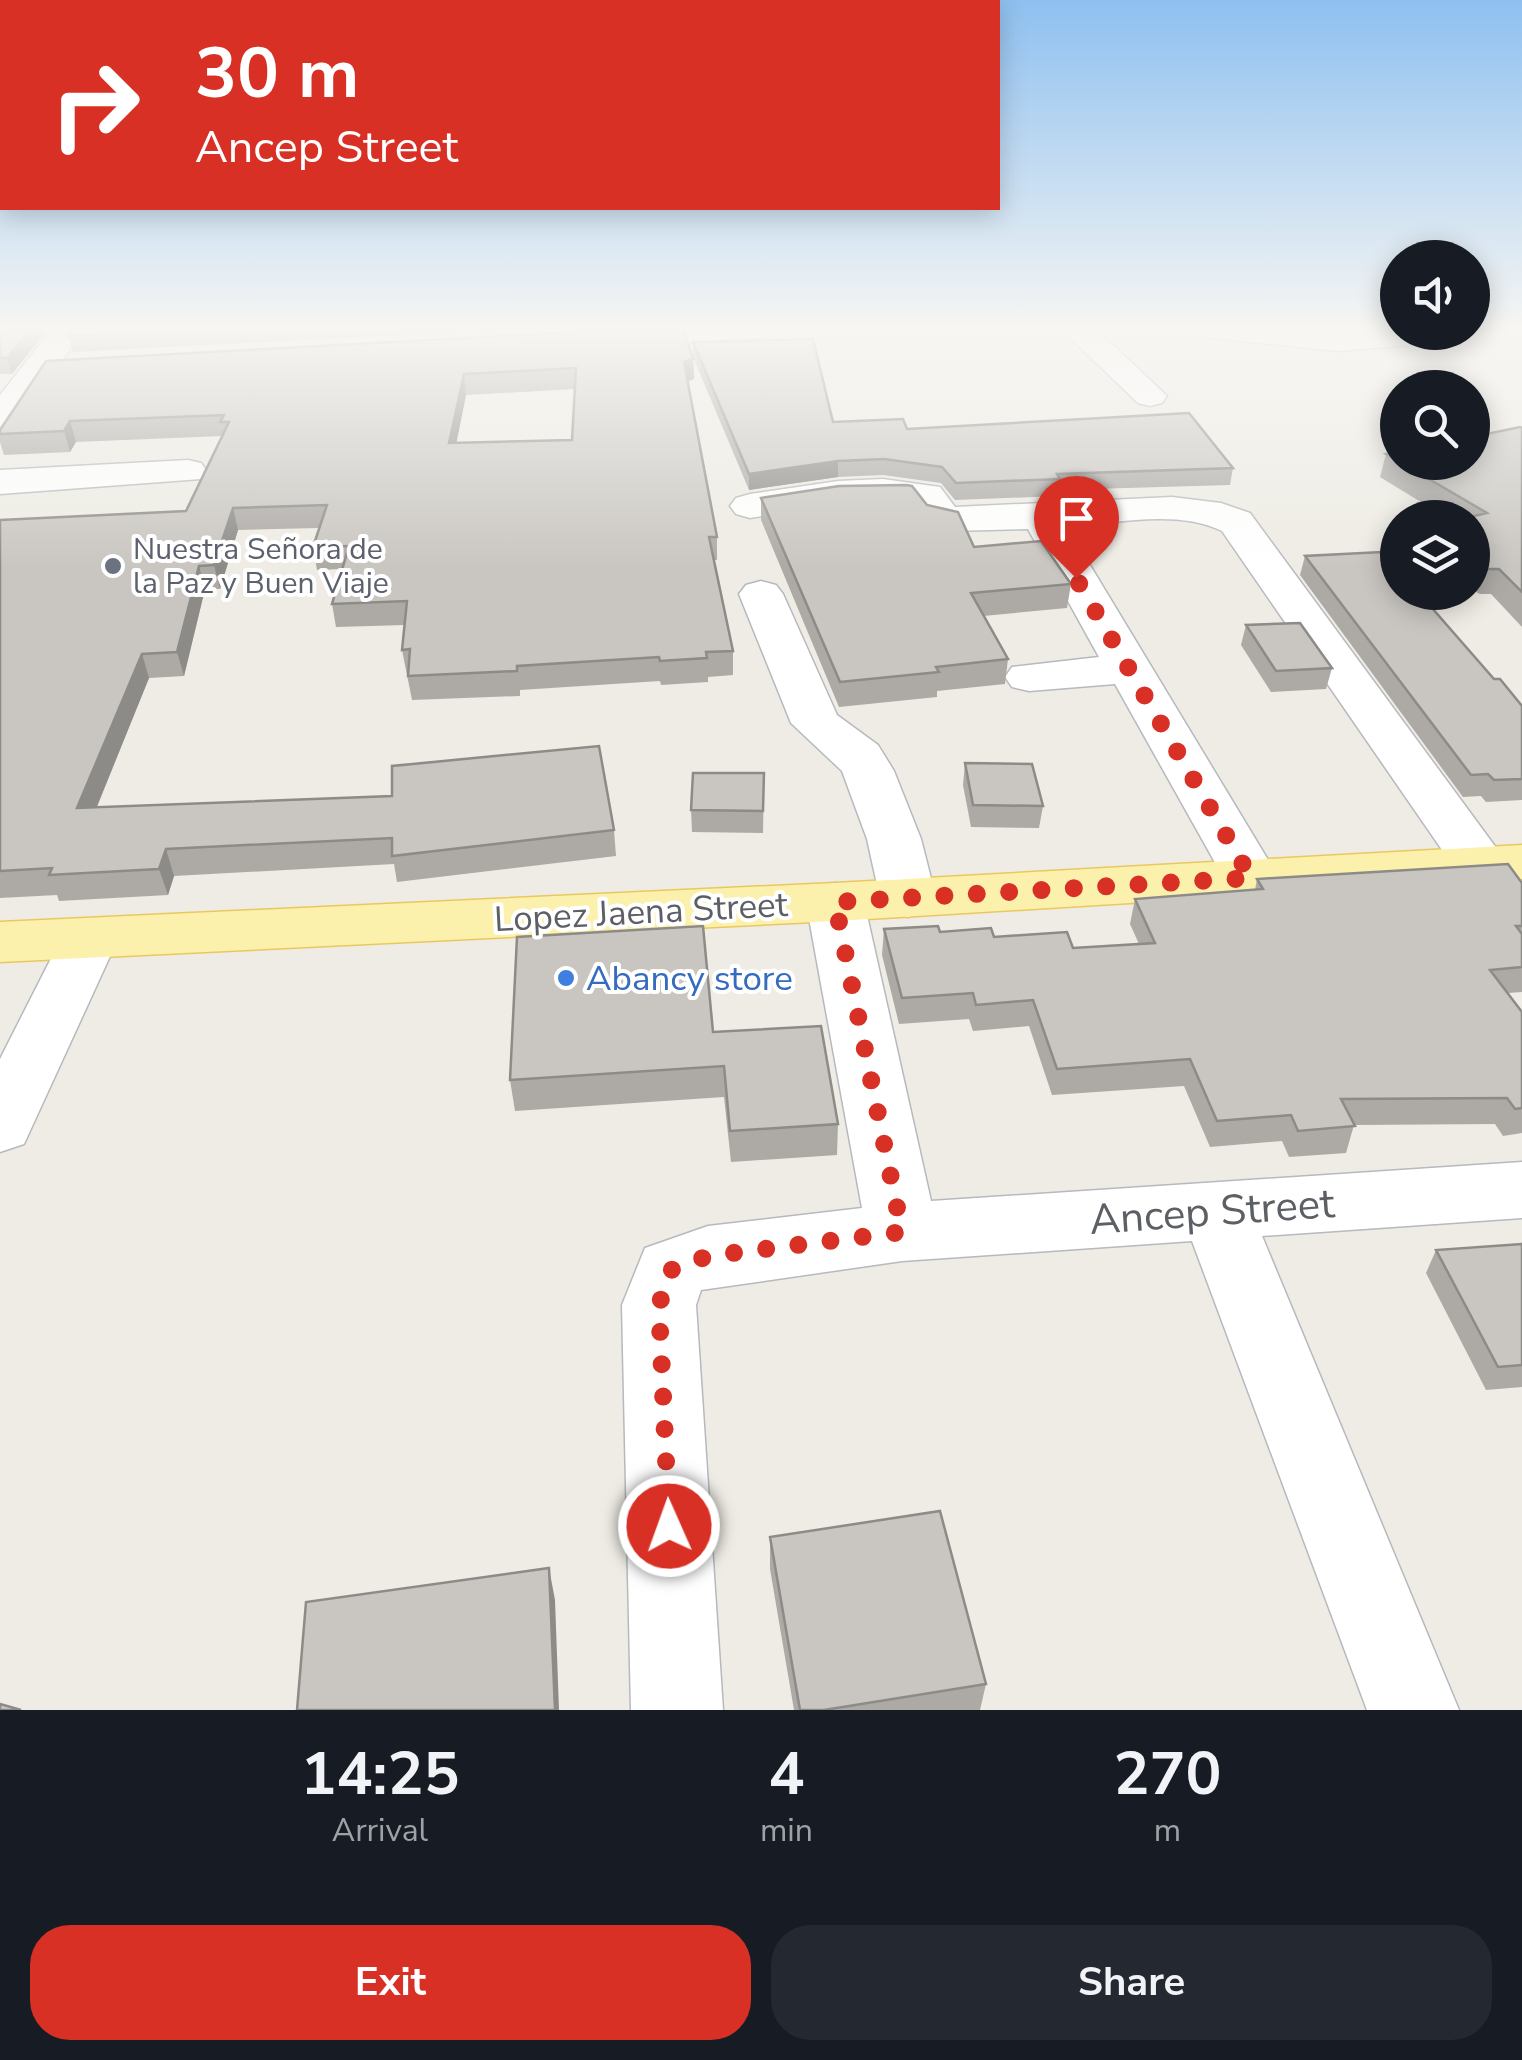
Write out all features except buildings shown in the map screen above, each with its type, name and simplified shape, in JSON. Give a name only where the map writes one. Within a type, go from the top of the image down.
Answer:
[{"type":"main road","name":"Lopez Jaena Street","points":[[0,942],[88,941],[835,902],[1501,863]]},
{"type":"street","points":[[0,482],[188,471]]},
{"type":"street","points":[[750,506],[813,496],[908,492],[926,495],[940,515],[951,518],[1190,508],[1226,514],[1501,863]]},
{"type":"street","points":[[1040,517],[1251,878]]},
{"type":"street","points":[[760,594],[816,723],[860,756],[868,771],[894,838],[908,898]]},
{"type":"street","points":[[1029,677],[1130,669]]},
{"type":"street","points":[[835,902],[902,1232]]},
{"type":"street","points":[[0,1126],[88,941]]},
{"type":"street","name":"Ancep Street","points":[[677,1710],[659,1305],[671,1270],[708,1256],[902,1232],[1217,1214],[1522,1190]]},
{"type":"street","points":[[1217,1214],[1412,1710]]},
{"type":"place","name":"Nuestra Señora de la Paz y Buen Viaje","points":[[113,566]]},
{"type":"place","name":"Abancy store","points":[[566,978]]},
{"type":"route","points":[[669,1526],[659,1305],[671,1270],[708,1256],[902,1232],[835,902],[1251,878],[1076,578]]}]
